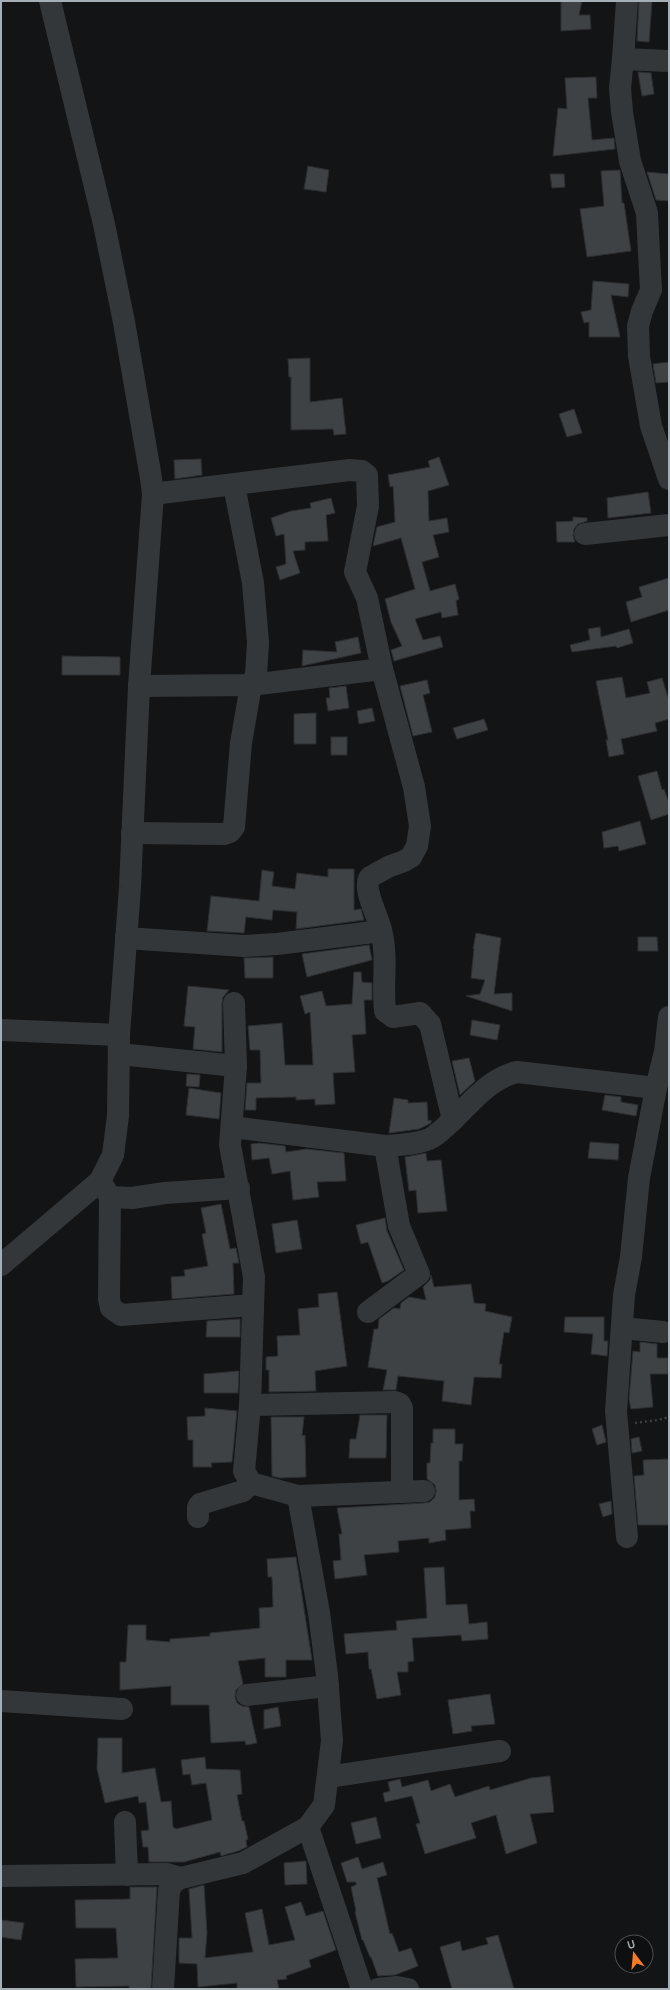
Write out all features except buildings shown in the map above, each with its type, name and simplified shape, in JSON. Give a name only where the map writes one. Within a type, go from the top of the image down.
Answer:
[{"type":"street","points":[[50,1],[104,224],[124,322],[152,478],[153,494],[139,686],[132,833],[119,1044],[118,1116],[113,1155],[105,1189],[109,1299],[111,1308],[121,1315],[253,1306]]},
{"type":"street","points":[[627,1],[620,88],[622,112],[630,161],[647,213],[651,290],[642,311],[638,326],[639,356],[651,426],[669,480]]},
{"type":"street","points":[[623,59],[669,61]]},
{"type":"street","points":[[153,494],[350,470],[362,471],[367,475],[368,506],[355,572],[367,598],[382,669],[414,787],[420,826],[417,846],[411,856],[398,864],[377,872],[367,881],[369,894],[381,931],[385,962],[383,985],[385,1011],[393,1017],[420,1013],[430,1024],[453,1120]]},
{"type":"street","points":[[132,833],[224,834],[230,832],[234,827],[241,743],[251,685],[256,675],[258,642],[253,583],[234,485]]},
{"type":"street","points":[[585,534],[669,525]]},
{"type":"street","points":[[139,686],[251,685],[382,669]]},
{"type":"street","points":[[126,938],[244,946],[277,944],[381,931]]},
{"type":"street","points":[[234,1003],[236,1066],[230,1145],[254,1277],[250,1405],[244,1470],[251,1483],[298,1496],[424,1491]]},
{"type":"street","points":[[628,1537],[616,1411],[624,1295],[631,1257],[639,1178],[656,1088],[665,1052],[669,1017]]},
{"type":"street","points":[[1,1030],[119,1044],[236,1066]]},
{"type":"street","points":[[232,1127],[385,1146],[406,1145],[432,1138],[498,1079],[517,1072],[656,1088]]},
{"type":"street","points":[[368,1312],[419,1274],[399,1226],[385,1146]]},
{"type":"street","points":[[105,1189],[132,1198],[165,1193],[239,1188]]},
{"type":"street","points":[[1,1265],[105,1189]]},
{"type":"street","points":[[622,1328],[663,1332]]},
{"type":"street","points":[[250,1405],[395,1402],[400,1404],[402,1408],[402,1492]]},
{"type":"street","points":[[198,1517],[198,1507],[200,1504],[243,1491],[251,1483]]},
{"type":"street","points":[[163,1989],[168,1898],[169,1890],[174,1882],[181,1878],[243,1863],[308,1827],[324,1805],[332,1741],[328,1686],[319,1613],[298,1496]]},
{"type":"street","points":[[248,1695],[328,1686]]},
{"type":"street","points":[[1,1701],[122,1709]]},
{"type":"street","points":[[328,1777],[500,1751]]},
{"type":"street","points":[[125,1822],[127,1875]]},
{"type":"street","points":[[308,1827],[362,1989]]},
{"type":"street","points":[[1,1876],[167,1874],[181,1878]]},
{"type":"street","points":[[378,1989],[397,1987],[408,1989]]},
{"type":"path","points":[[617,1425],[658,1420],[669,1417]]}]
